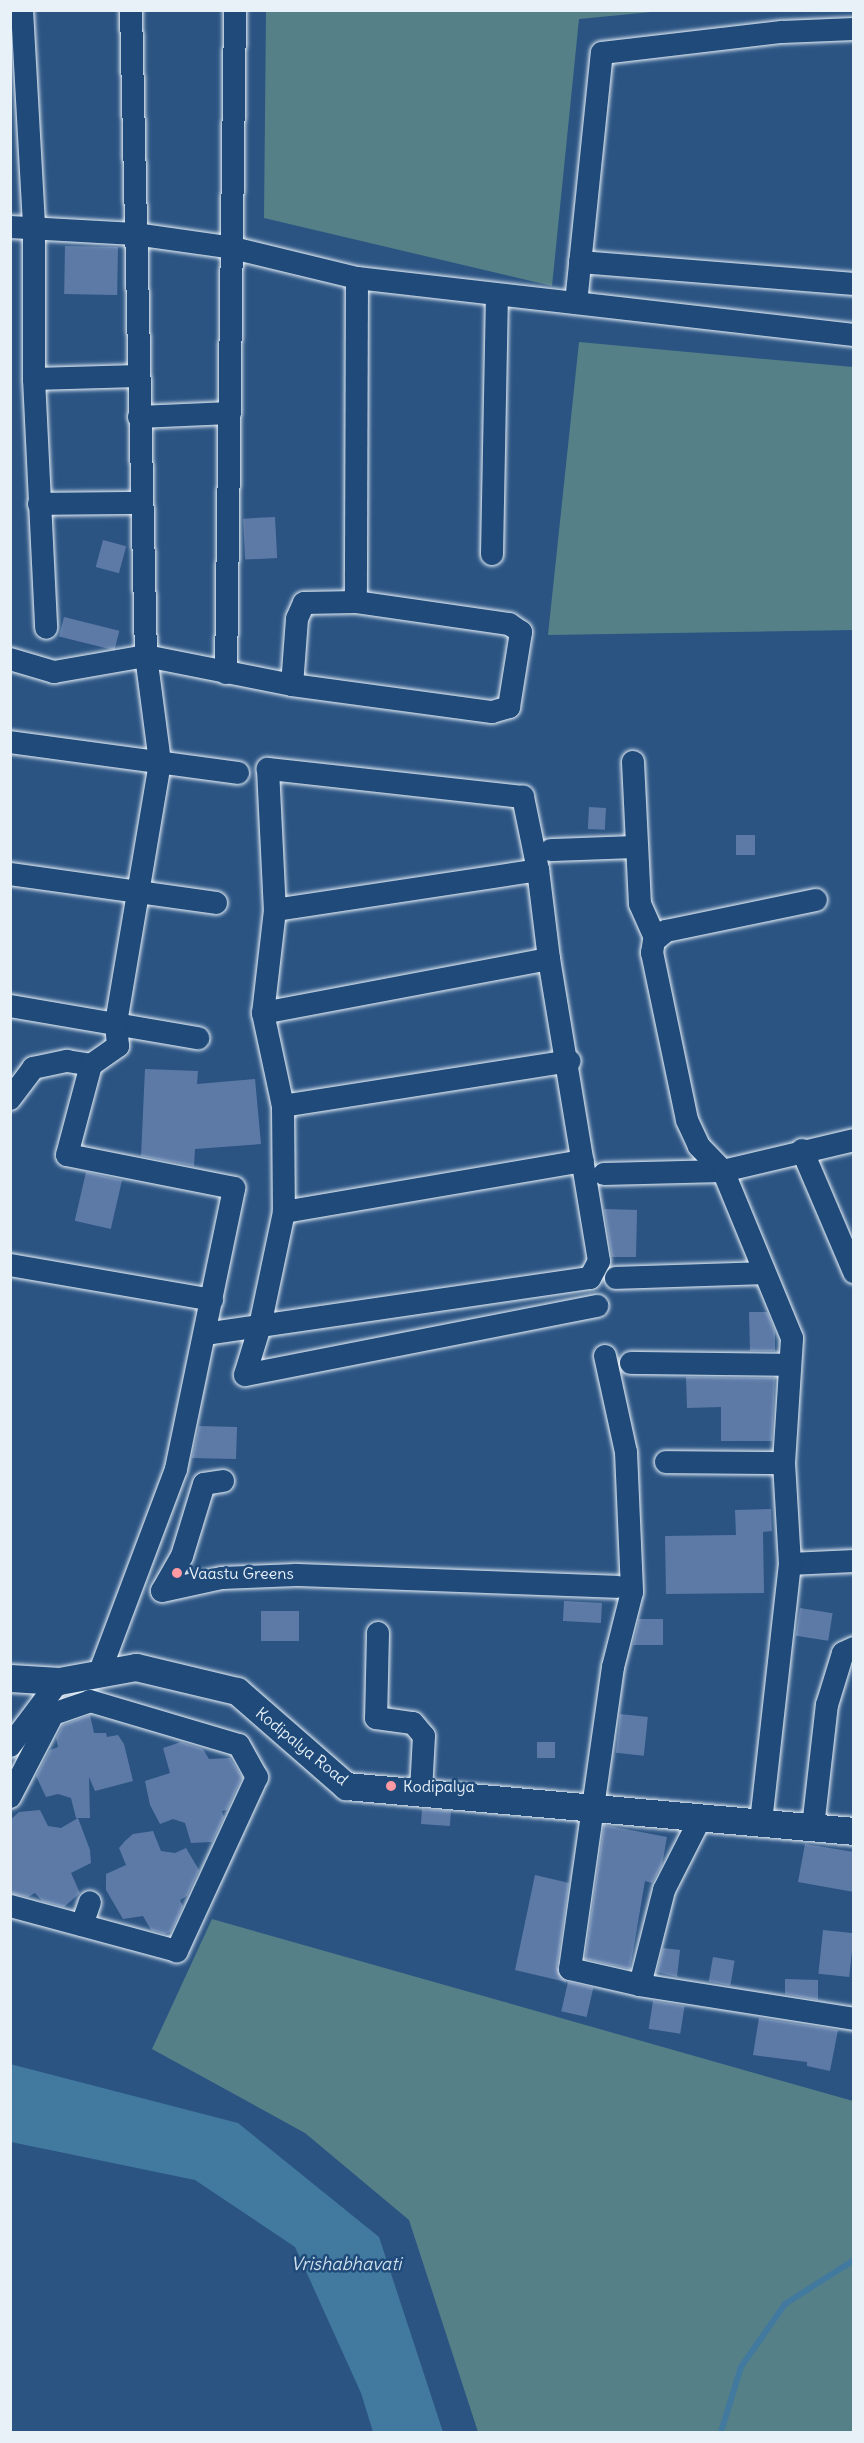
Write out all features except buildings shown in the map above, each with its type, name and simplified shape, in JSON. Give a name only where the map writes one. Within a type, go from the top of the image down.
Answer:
[{"type":"main road","name":"Kodipalya Road","points":[[10,1678],[59,1681],[136,1667],[237,1691],[346,1786],[854,1831]]},
{"type":"street","points":[[22,10],[34,226],[34,379],[45,628]]},
{"type":"street","points":[[99,1674],[176,1469],[234,1188],[67,1155],[91,1065],[118,1046],[116,1023],[160,762],[146,656],[131,10]]},
{"type":"street","points":[[226,673],[235,10]]},
{"type":"street","points":[[576,303],[602,53],[782,32],[854,29]]},
{"type":"street","points":[[10,227],[34,226],[135,234],[233,248],[357,278],[854,335]]},
{"type":"street","points":[[580,262],[854,284]]},
{"type":"street","points":[[356,602],[357,278]]},
{"type":"street","points":[[492,554],[497,295]]},
{"type":"street","points":[[34,379],[138,376]]},
{"type":"street","points":[[139,417],[230,413]]},
{"type":"street","points":[[39,504],[142,503]]},
{"type":"street","points":[[10,659],[54,672],[146,656],[292,685],[492,712],[509,707],[521,632],[509,624],[356,602],[304,603],[297,619],[292,685]]},
{"type":"street","points":[[10,742],[238,773]]},
{"type":"street","points":[[633,762],[640,904],[656,938],[652,953],[687,1120],[699,1146],[723,1171],[792,1338],[784,1462],[790,1564],[761,1822]]},
{"type":"street","points":[[205,1334],[260,1326],[590,1278],[599,1261],[569,1061],[549,959],[538,870],[523,797],[268,769],[275,910],[263,1013],[284,1106],[284,1212],[260,1326],[245,1375],[597,1306]]},
{"type":"street","points":[[551,850],[637,847]]},
{"type":"street","points":[[275,910],[538,870]]},
{"type":"street","points":[[10,874],[138,889],[216,903]]},
{"type":"street","points":[[656,938],[670,930],[816,900]]},
{"type":"street","points":[[263,1013],[549,959]]},
{"type":"street","points":[[10,1006],[198,1038]]},
{"type":"street","points":[[10,1099],[33,1068],[67,1061],[91,1065]]},
{"type":"street","points":[[284,1106],[569,1061]]},
{"type":"street","points":[[604,1174],[723,1171],[802,1150],[854,1140]]},
{"type":"street","points":[[802,1150],[854,1272]]},
{"type":"street","points":[[284,1212],[583,1161]]},
{"type":"street","points":[[10,1265],[212,1299]]},
{"type":"street","points":[[616,1278],[764,1273]]},
{"type":"street","points":[[604,1356],[626,1452],[632,1563],[623,1596],[570,1969],[640,1985],[854,2019]]},
{"type":"street","points":[[631,1363],[790,1365]]},
{"type":"street","points":[[666,1462],[784,1462]]},
{"type":"street","points":[[223,1482],[204,1485],[182,1556],[162,1591],[222,1578],[296,1575],[623,1596]]},
{"type":"street","points":[[790,1564],[854,1561]]},
{"type":"street","points":[[136,1575],[170,1578]]},
{"type":"street","points":[[378,1633],[376,1719],[413,1723],[424,1736],[421,1792]]},
{"type":"street","points":[[813,1827],[827,1705],[843,1653],[854,1648]]},
{"type":"street","points":[[10,1746],[59,1681]]},
{"type":"street","points":[[10,1797],[53,1714],[90,1701],[239,1745],[257,1777],[177,1951],[10,1906]]},
{"type":"street","points":[[640,1985],[664,1890],[701,1817]]},
{"type":"street","points":[[82,1925],[90,1902]]},
{"type":"green space","points":[[266,11],[662,11],[579,19],[552,286],[264,218]]},
{"type":"green space","points":[[579,342],[853,367],[853,630],[548,635]]},
{"type":"green space","points":[[212,1919],[853,2101],[853,2432],[478,2432],[409,2220],[305,2133],[152,2049]]},
{"type":"water","name":"Vrishabhavati","points":[[10,2064],[238,2123],[379,2237],[443,2432],[373,2432],[361,2393],[295,2247],[195,2180],[11,2142]]},
{"type":"waterway","points":[[721,2432],[741,2367],[785,2304],[854,2260]]},
{"type":"place","name":"Vaastu Greens","points":[[177,1573]]},
{"type":"place","name":"Kodipalya","points":[[391,1786]]}]
